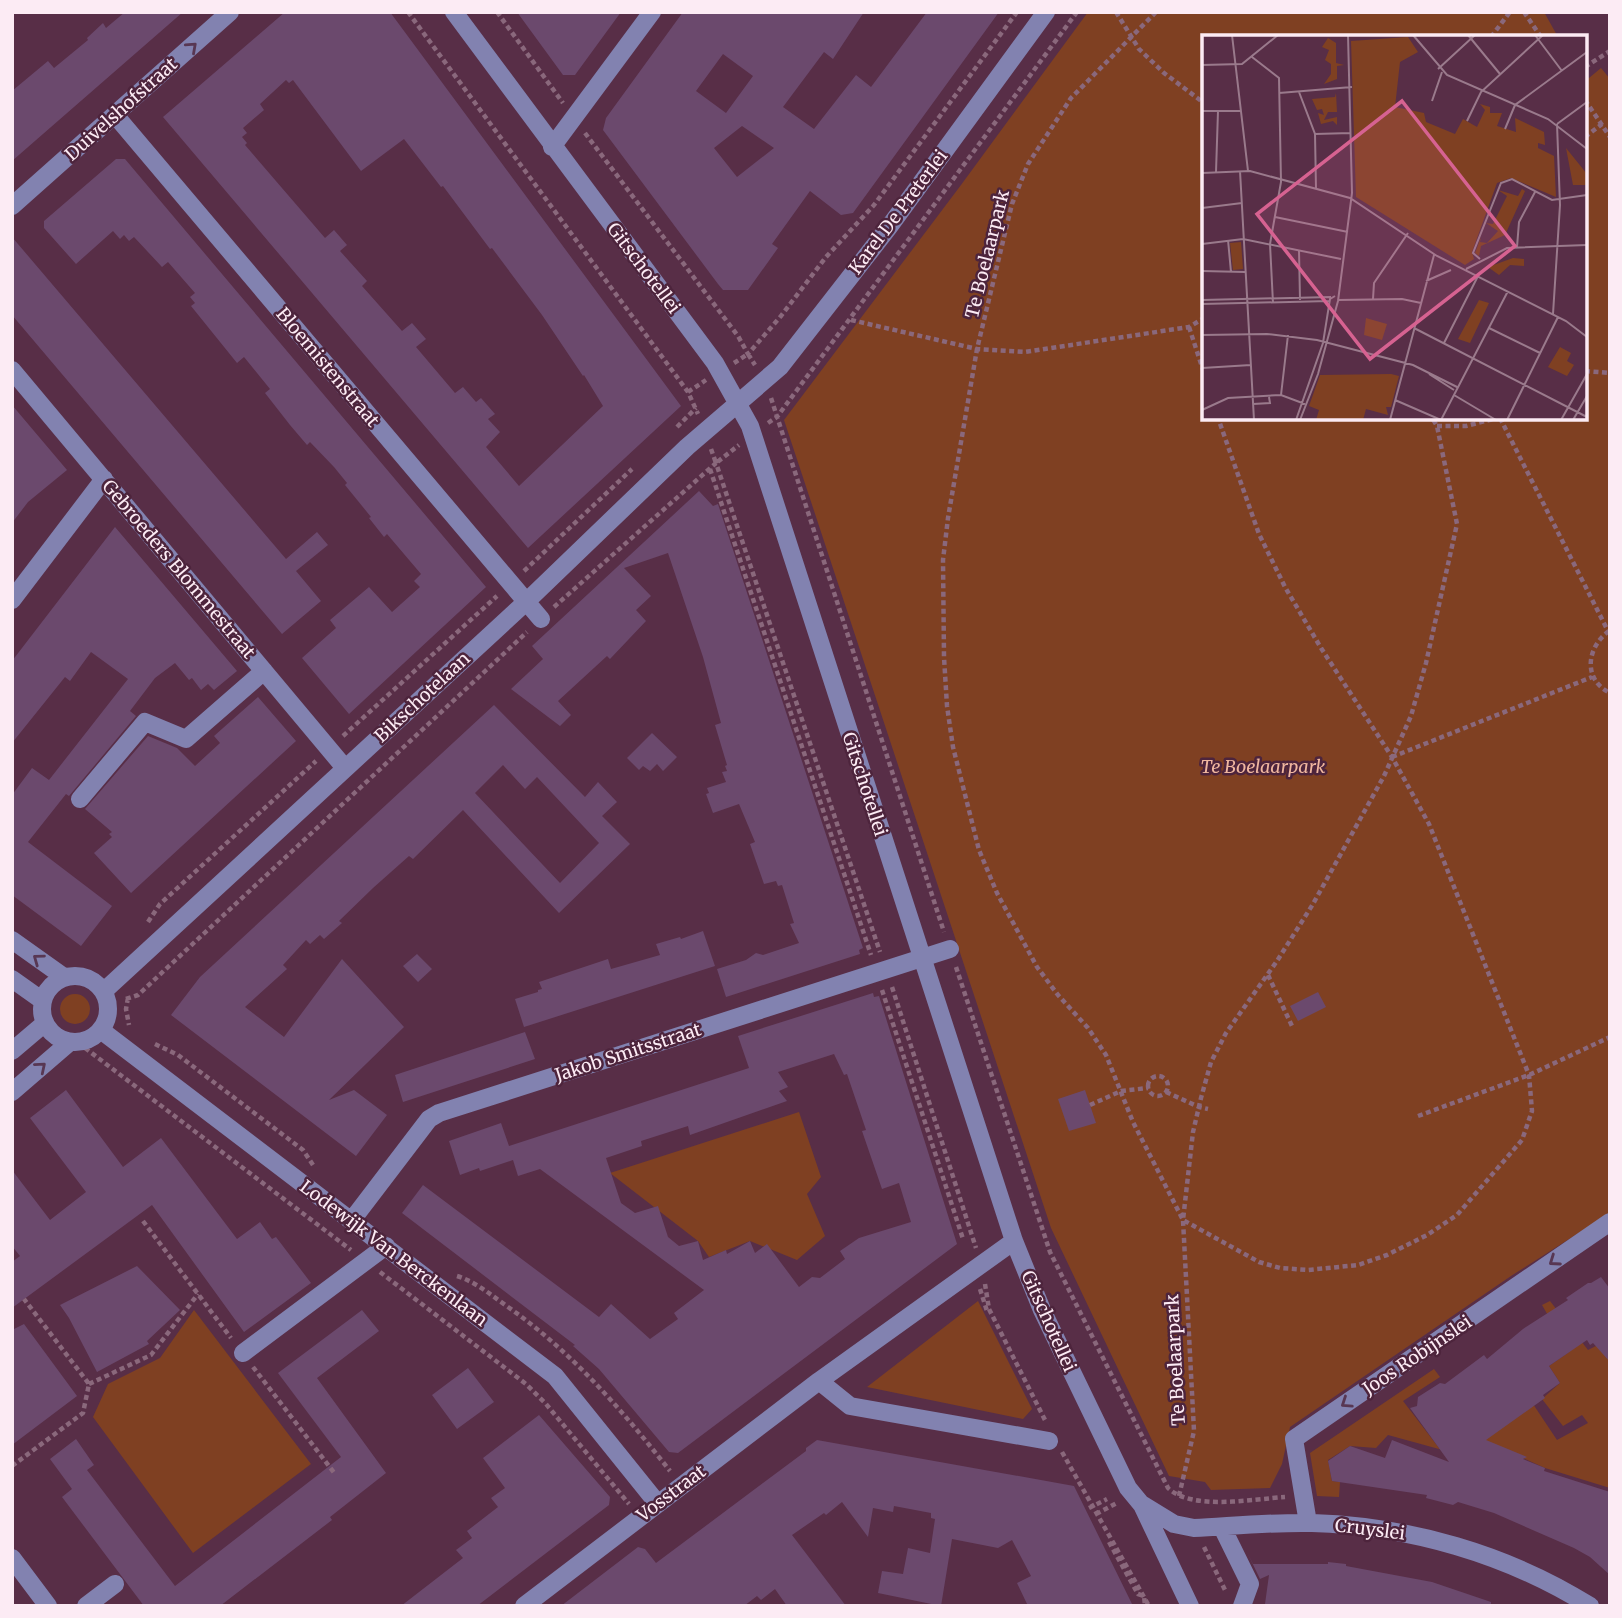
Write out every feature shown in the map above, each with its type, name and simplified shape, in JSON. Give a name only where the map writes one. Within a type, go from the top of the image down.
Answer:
[{"type":"street","name":"Duivelshofstraat","points":[[12,206],[230,12]]},
{"type":"street","name":"Gitschotellei","points":[[454,12],[715,363],[738,402],[759,452],[1014,1241],[1042,1310],[1128,1488],[1142,1504],[1190,1606]]},
{"type":"street","points":[[552,147],[652,12]]},
{"type":"street","name":"Karel De Preterlei","points":[[738,402],[780,367],[889,227],[1046,12]]},
{"type":"street","name":"Bloemistenstraat","points":[[115,115],[541,619]]},
{"type":"street","name":"Gebroeders Blommestraat","points":[[12,370],[345,768]]},
{"type":"street","name":"Bikschotelaan","points":[[106,998],[345,768],[738,402]]},
{"type":"street","points":[[12,600],[104,479]]},
{"type":"street","points":[[80,799],[145,722],[186,738],[264,671]]},
{"type":"street","points":[[12,940],[64,977]]},
{"type":"street","name":"Jakob Smitsstraat","points":[[352,1220],[429,1119],[439,1113],[950,949]]},
{"type":"street","points":[[83,976],[92,980],[106,998],[106,1023],[102,1031],[87,1041],[70,1042],[60,1039],[45,1023],[43,1001],[47,991],[64,977],[83,976]]},
{"type":"street","points":[[12,979],[43,1001]]},
{"type":"street","points":[[12,1051],[45,1023]]},
{"type":"street","name":"Lodewijk Van Berckenlaan","points":[[102,1031],[555,1376],[658,1504]]},
{"type":"street","points":[[12,1091],[70,1042]]},
{"type":"street","name":"Joos Robijnslei","points":[[1308,1523],[1294,1439],[1610,1222]]},
{"type":"street","name":"Vosstraat","points":[[524,1606],[819,1381],[1014,1241]]},
{"type":"street","points":[[243,1353],[386,1246]]},
{"type":"street","points":[[819,1381],[850,1406],[1053,1441]]},
{"type":"street","name":"Cruyslei","points":[[1142,1504],[1174,1524],[1194,1528],[1308,1523],[1385,1529],[1435,1539],[1517,1568],[1590,1606]]},
{"type":"street","points":[[1222,1527],[1250,1584],[1235,1600]]},
{"type":"street","points":[[12,1558],[48,1606]]},
{"type":"street","points":[[86,1606],[115,1584]]},
{"type":"path","points":[[408,12],[688,392]]},
{"type":"path","points":[[497,12],[645,215],[738,336],[748,354],[826,257],[874,205],[1017,12]]},
{"type":"path","points":[[777,417],[1077,12]]},
{"type":"path","points":[[1116,12],[1139,49],[1164,73],[1202,102]]},
{"type":"path","name":"Te Boelaarpark","points":[[1156,12],[1072,98],[1028,164],[1012,204],[977,349],[948,518],[943,561],[944,657],[953,747],[979,850],[996,893],[1037,967],[1107,1055],[1133,1122],[1183,1220]]},
{"type":"path","points":[[1493,35],[1510,12]]},
{"type":"path","points":[[1524,12],[1540,35]]},
{"type":"path","points":[[1587,66],[1610,51]]},
{"type":"path","points":[[1587,103],[1610,137]]},
{"type":"path","points":[[1587,135],[1602,124]]},
{"type":"path","points":[[850,320],[977,349],[1035,352],[1189,327],[1202,319]]},
{"type":"path","points":[[1189,327],[1202,367]]},
{"type":"path","points":[[1587,371],[1610,373]]},
{"type":"path","points":[[673,430],[696,408]]},
{"type":"path","points":[[1183,1220],[1259,1262],[1280,1268],[1332,1269],[1358,1265],[1387,1255],[1427,1235],[1457,1215],[1521,1140],[1532,1111],[1529,1075],[1429,824],[1392,757],[1285,587],[1259,534],[1219,420]]},
{"type":"path","name":"Te Boelaarpark","points":[[1179,1496],[1194,1431],[1183,1220],[1193,1132],[1211,1062],[1226,1033],[1268,974],[1312,904],[1392,757],[1414,705],[1456,534],[1457,516],[1437,426],[1433,420]]},
{"type":"path","points":[[1437,426],[1466,426],[1490,420]]},
{"type":"path","points":[[1499,420],[1609,631],[1592,649],[1590,660],[1592,677],[1610,693]]},
{"type":"path","points":[[106,998],[138,995],[541,619],[716,463]]},
{"type":"path","points":[[710,468],[963,1239]]},
{"type":"path","points":[[142,930],[160,904],[511,584],[632,469]]},
{"type":"path","points":[[1392,757],[1592,677]]},
{"type":"path","points":[[1268,974],[1292,1026]]},
{"type":"path","points":[[1418,1116],[1529,1075],[1610,1037]]},
{"type":"path","points":[[1148,1088],[1151,1079],[1160,1076],[1167,1082],[1166,1092]]},
{"type":"path","points":[[1090,1105],[1121,1091],[1148,1088]]},
{"type":"path","points":[[1148,1088],[1154,1095],[1166,1092]]},
{"type":"path","points":[[1166,1092],[1208,1109]]},
{"type":"path","points":[[977,1280],[987,1310],[1053,1441],[1139,1594],[1144,1596]]},
{"type":"path","points":[[89,1384],[151,1355],[198,1294]]},
{"type":"path","points":[[12,1466],[83,1413],[89,1384],[24,1299]]},
{"type":"path","points":[[1053,1441],[1144,1596],[1147,1606]]},
{"type":"path","points":[[1159,1471],[1168,1488],[1188,1500],[1207,1502],[1303,1496]]},
{"type":"path","points":[[1179,1496],[1235,1600]]},
{"type":"path","points":[[1090,1508],[1107,1499]]},
{"type":"green space","name":"Te Boelaarpark","points":[[1088,12],[1544,12],[1557,35],[1202,35],[1202,420],[1587,420],[1587,76],[1589,78],[1601,68],[1610,79],[1610,1213],[1511,1276],[1290,1427],[1282,1464],[1270,1488],[1211,1490],[1205,1482],[1169,1476],[1051,1228],[784,420]]},
{"type":"green space","points":[[75,994],[86,998],[90,1009],[86,1020],[75,1024],[64,1020],[60,1009],[64,998]]},
{"type":"green space","points":[[799,1112],[821,1177],[807,1194],[825,1236],[797,1260],[750,1241],[709,1257],[698,1241],[610,1173]]},
{"type":"green space","points":[[978,1301],[1032,1409],[1023,1419],[867,1387]]},
{"type":"green space","points":[[1550,1301],[1588,1350],[1610,1339],[1610,1488],[1545,1468],[1497,1446],[1439,1449],[1388,1435],[1376,1448],[1350,1446],[1328,1460],[1332,1481],[1340,1482],[1339,1497],[1317,1496],[1310,1453],[1434,1369],[1440,1377],[1403,1401],[1439,1448],[1533,1404],[1557,1440],[1588,1423],[1582,1415],[1563,1426],[1542,1399],[1560,1383],[1549,1366],[1569,1352],[1542,1305]]},
{"type":"green space","points":[[194,1310],[311,1464],[193,1553],[93,1417],[108,1384],[160,1358]]},
{"type":"building","points":[[125,12],[183,12],[12,161],[12,91],[48,61],[54,68],[88,40],[103,23],[106,28]]},
{"type":"building","points":[[285,12],[390,12],[681,406],[528,548],[163,117]],"holes":[[[286,80],[289,83],[293,80],[361,171],[404,139],[542,315],[603,406],[519,486],[486,447],[500,432],[488,419],[495,414],[481,398],[476,402],[463,387],[455,393],[416,347],[426,339],[412,323],[402,331],[362,286],[367,281],[340,251],[347,245],[334,230],[325,238],[245,145],[247,143],[242,137],[247,133],[243,128],[264,110],[260,104]]]},
{"type":"building","points":[[517,12],[621,12],[575,75],[563,75]]},
{"type":"building","points":[[683,12],[864,12],[833,59],[824,52],[783,107],[814,129],[856,75],[871,87],[927,12],[999,12],[853,213],[841,215],[810,191],[772,244],[778,248],[748,290],[723,290],[718,284],[603,130],[606,118]],"holes":[[[723,54],[753,76],[726,113],[696,91]],[[742,126],[774,148],[737,177],[714,148]]]},
{"type":"building","points":[[116,159],[125,159],[486,587],[349,714],[302,658],[336,628],[330,620],[369,587],[392,612],[420,587],[414,581],[421,574],[387,534],[384,537],[334,467],[310,442],[307,445],[290,425],[265,393],[270,389],[244,357],[237,363],[191,306],[195,303],[190,297],[195,293],[168,262],[162,267],[134,237],[129,241],[124,235],[120,239],[113,231],[76,264],[44,228],[44,221]]},
{"type":"building","points":[[12,237],[286,559],[317,532],[328,545],[296,571],[321,601],[282,634],[12,315]]},
{"type":"building","points":[[12,405],[67,470],[28,502],[12,523]]},
{"type":"building","points":[[699,491],[713,506],[718,504],[863,948],[859,950],[860,954],[726,997],[717,969],[746,960],[756,953],[763,955],[799,943],[790,924],[794,923],[782,885],[778,886],[776,881],[764,884],[750,844],[755,842],[739,804],[713,813],[706,794],[709,793],[707,788],[726,782],[722,772],[727,771],[727,765],[715,725],[721,723],[703,657],[668,553],[624,568],[651,596],[636,610],[646,621],[610,659],[607,656],[558,701],[571,715],[560,726],[511,689],[543,659],[532,646]]},
{"type":"building","points":[[115,527],[237,671],[214,690],[208,684],[201,690],[175,663],[155,678],[130,711],[136,716],[69,796],[66,794],[28,842],[112,906],[81,946],[12,895],[12,795],[32,768],[49,780],[128,679],[91,652],[70,681],[65,677],[12,743],[12,661]]},
{"type":"building","points":[[258,697],[296,741],[131,893],[94,853],[112,837],[109,834],[112,832],[85,809],[148,736],[177,748],[195,766],[220,743],[214,736]]},
{"type":"building","points":[[494,705],[585,797],[598,782],[617,802],[602,816],[630,844],[559,913],[463,810],[413,859],[409,856],[373,888],[324,939],[320,935],[310,944],[306,940],[283,965],[287,969],[245,1007],[284,1037],[342,959],[404,1027],[329,1100],[354,1090],[387,1115],[356,1156],[171,1015],[200,977]],"holes":[[[503,765],[525,789],[537,777],[599,843],[560,883],[475,793]]]},
{"type":"building","points":[[652,733],[677,757],[663,771],[657,764],[650,771],[643,766],[639,770],[627,758]]},
{"type":"building","points":[[703,931],[715,966],[524,1027],[515,999],[538,992],[542,989],[539,982],[608,959],[611,969],[660,955],[656,944]]},
{"type":"building","points":[[417,954],[432,969],[418,982],[403,966]]},
{"type":"building","points":[[1318,992],[1326,1007],[1298,1021],[1290,1006]]},
{"type":"building","points":[[873,993],[874,997],[879,996],[957,1244],[678,1453],[669,1452],[599,1369],[573,1346],[575,1345],[402,1213],[423,1185],[599,1317],[611,1304],[650,1339],[678,1319],[674,1313],[704,1290],[540,1169],[518,1176],[513,1160],[460,1175],[449,1141],[501,1123],[509,1146],[749,1068],[738,1036]],"holes":[[[834,1054],[844,1075],[847,1074],[866,1130],[862,1131],[882,1189],[899,1183],[911,1222],[859,1238],[840,1251],[845,1259],[820,1278],[812,1277],[799,1287],[767,1244],[755,1253],[750,1241],[727,1254],[726,1250],[703,1260],[698,1241],[679,1246],[668,1237],[658,1206],[635,1213],[621,1203],[606,1158],[642,1146],[641,1141],[688,1126],[690,1135],[787,1101],[779,1091],[788,1087],[778,1072]]]},
{"type":"building","points":[[525,1032],[535,1059],[403,1102],[395,1075]]},
{"type":"building","points":[[66,1090],[123,1167],[161,1138],[237,1239],[260,1222],[272,1239],[276,1237],[311,1283],[244,1332],[152,1205],[12,1308],[12,1262],[20,1256],[12,1246],[12,1170],[50,1220],[86,1192],[30,1118]]},
{"type":"building","points":[[1085,1090],[1096,1123],[1069,1131],[1058,1099]]},
{"type":"building","points":[[137,1266],[180,1310],[147,1341],[149,1344],[97,1372],[60,1305]]},
{"type":"building","points":[[1601,1277],[1610,1289],[1610,1362],[1587,1340],[1549,1366],[1560,1383],[1543,1395],[1545,1398],[1486,1440],[1527,1457],[1523,1459],[1545,1468],[1544,1471],[1610,1492],[1610,1575],[1590,1557],[1574,1548],[1494,1513],[1458,1502],[1453,1505],[1426,1498],[1427,1495],[1332,1481],[1328,1461],[1350,1446],[1385,1458],[1392,1440],[1449,1462],[1410,1408],[1417,1406],[1418,1397],[1440,1383],[1445,1384],[1484,1355],[1487,1359],[1523,1329],[1568,1300],[1566,1298]]},
{"type":"building","points":[[362,1310],[379,1331],[317,1378],[386,1473],[330,1517],[332,1520],[220,1606],[144,1606],[62,1497],[72,1489],[50,1459],[76,1439],[94,1465],[87,1470],[175,1586],[341,1457],[278,1373]]},
{"type":"building","points":[[24,1324],[77,1396],[12,1445],[12,1330]]},
{"type":"building","points":[[468,1368],[494,1402],[457,1429],[432,1395]]},
{"type":"building","points":[[539,1415],[610,1497],[609,1505],[477,1606],[401,1606],[463,1558],[456,1550],[472,1538],[467,1531],[498,1507],[491,1498],[505,1488],[483,1458]]},
{"type":"building","points":[[817,1440],[1074,1486],[1133,1606],[1028,1606],[1017,1583],[1031,1576],[1012,1540],[998,1548],[952,1539],[941,1606],[878,1593],[882,1571],[903,1574],[908,1548],[930,1553],[935,1519],[931,1518],[931,1513],[894,1506],[893,1512],[873,1508],[868,1537],[842,1502],[792,1535],[846,1606],[787,1606],[775,1589],[761,1600],[757,1596],[744,1606],[561,1606],[638,1547],[645,1549],[656,1563]]},
{"type":"building","points":[[1246,1550],[1253,1564],[1346,1564],[1432,1582],[1491,1602],[1491,1606],[1265,1604],[1269,1575],[1260,1579]]}]
